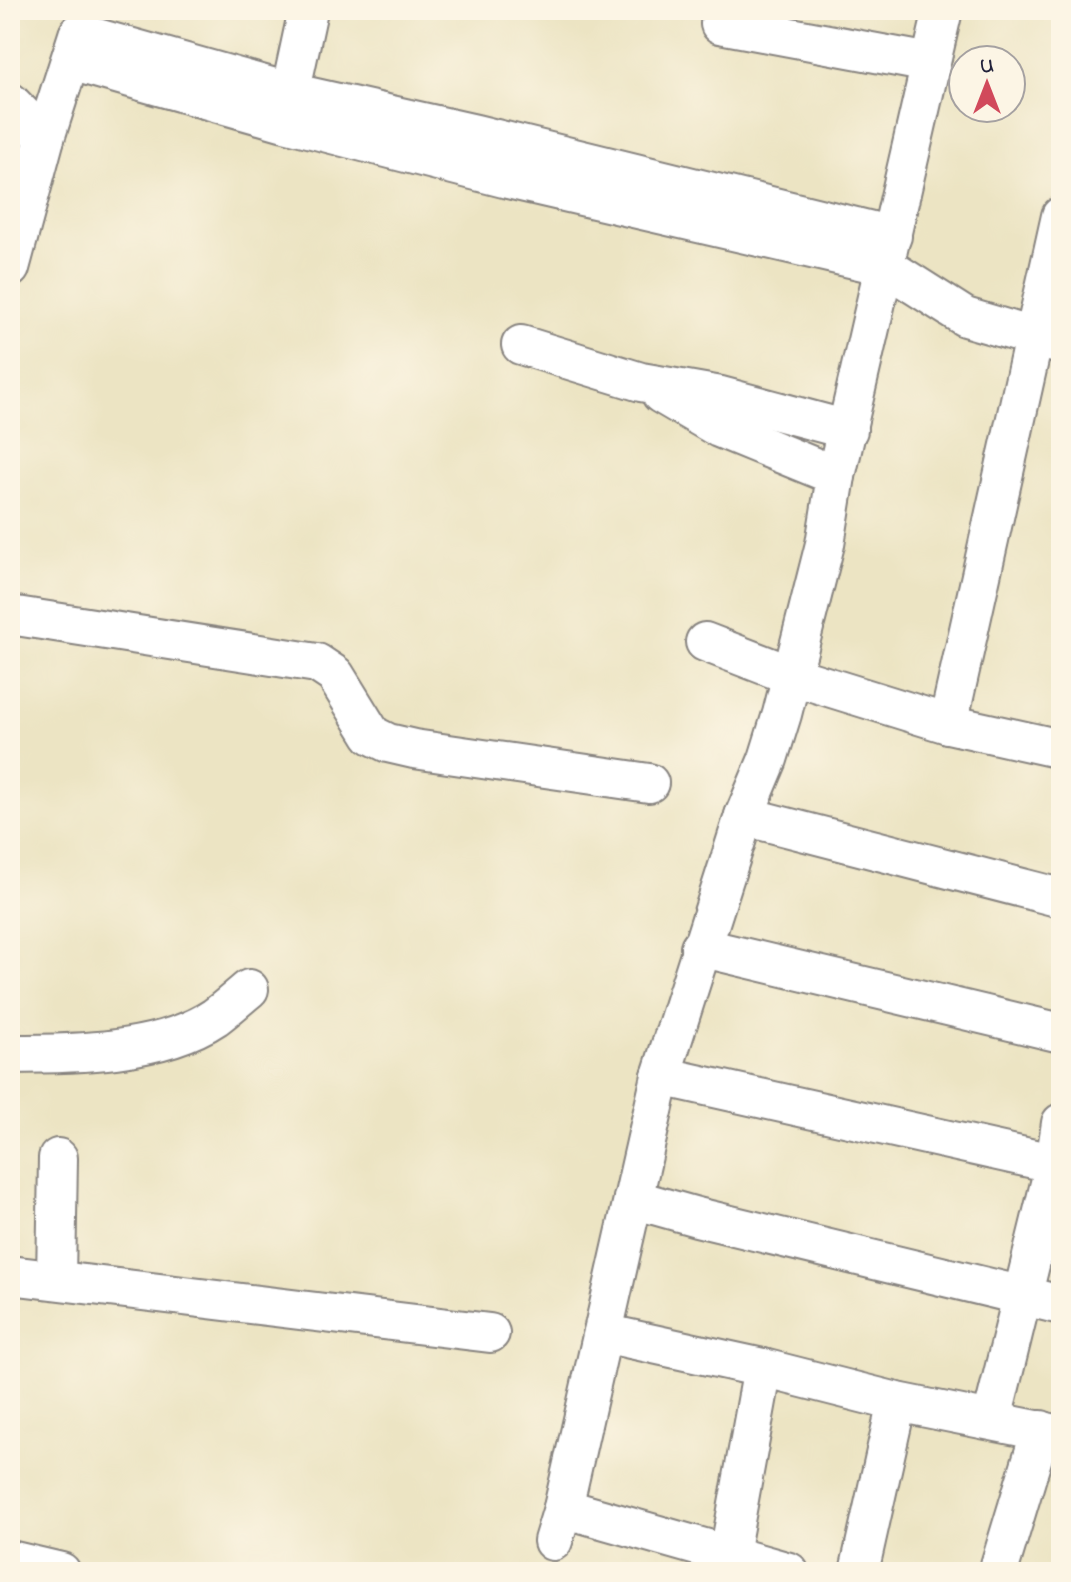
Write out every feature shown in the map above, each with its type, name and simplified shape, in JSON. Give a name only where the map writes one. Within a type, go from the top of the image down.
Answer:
[{"type":"street","points":[[287,107],[308,10]]},
{"type":"street","points":[[789,1572],[729,1554],[558,1525],[661,1076],[700,947],[744,816],[768,759],[793,676],[943,10]]},
{"type":"street","points":[[720,24],[930,63]]},
{"type":"street","points":[[10,268],[45,138],[79,35],[287,107],[889,251],[965,317],[1047,342]]},
{"type":"street","points":[[10,102],[45,138]]},
{"type":"street","points":[[948,724],[1047,342],[1061,216]]},
{"type":"street","points":[[521,345],[641,382],[721,396],[848,430]]},
{"type":"street","points":[[641,382],[719,428],[836,476]]},
{"type":"street","points":[[10,615],[317,663],[335,675],[372,735],[388,743],[649,783]]},
{"type":"street","points":[[705,642],[793,676],[948,724],[1061,749]]},
{"type":"street","points":[[744,816],[1061,898]]},
{"type":"street","points":[[700,947],[1061,1033]]},
{"type":"street","points":[[10,1054],[62,1054],[154,1041],[187,1031],[214,1017],[249,989]]},
{"type":"street","points":[[661,1076],[1058,1164]]},
{"type":"street","points":[[992,1419],[1058,1164],[1061,1123]]},
{"type":"street","points":[[56,1280],[58,1158]]},
{"type":"street","points":[[633,1199],[1061,1305]]},
{"type":"street","points":[[10,1275],[490,1333]]},
{"type":"street","points":[[603,1333],[763,1368],[897,1402],[1051,1433],[998,1572]]},
{"type":"street","points":[[729,1554],[763,1368]]},
{"type":"street","points":[[859,1572],[897,1402]]},
{"type":"street","points":[[10,1560],[61,1572]]}]
